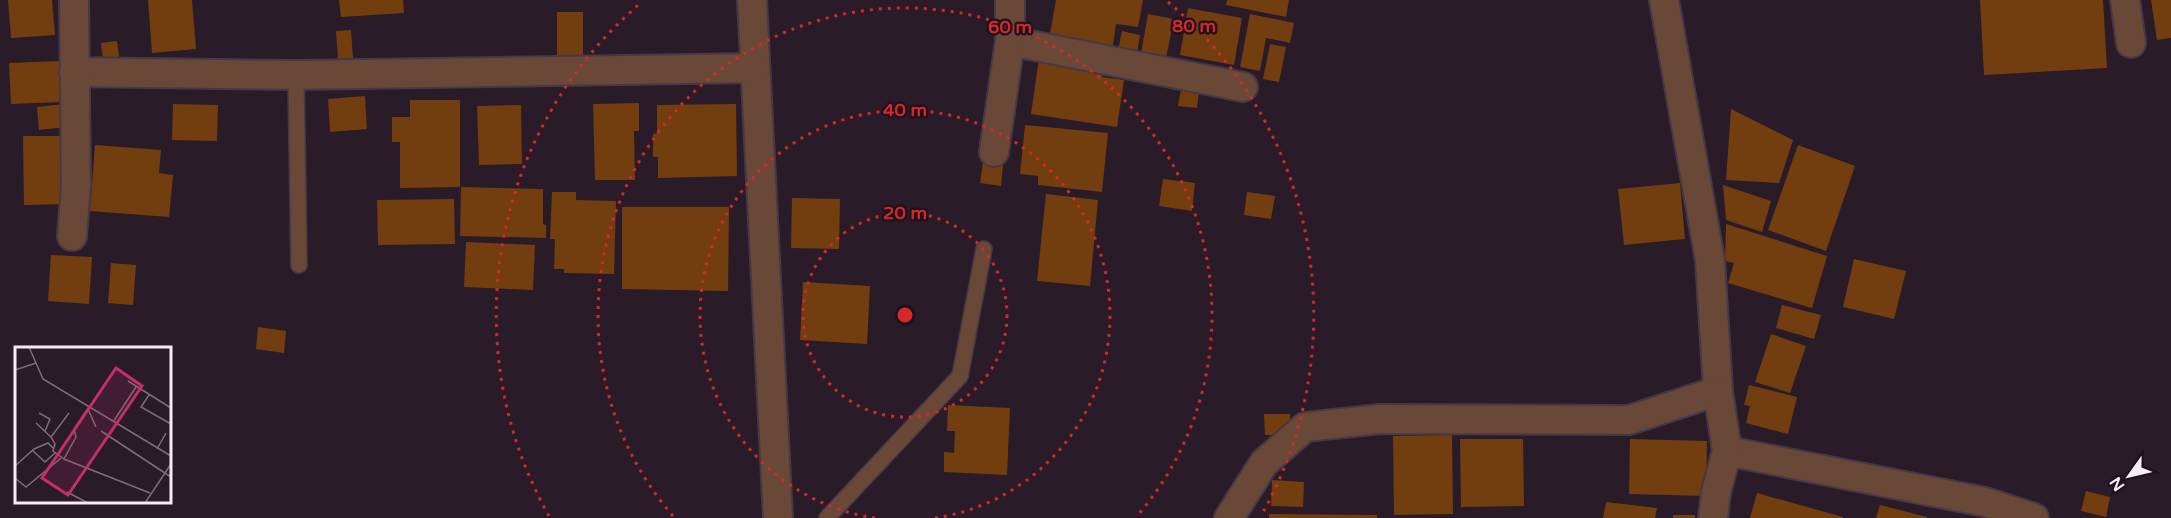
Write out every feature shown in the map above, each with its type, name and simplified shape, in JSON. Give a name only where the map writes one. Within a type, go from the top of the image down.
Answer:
[{"type":"street","points":[[72,236],[76,186],[74,0]]},
{"type":"street","points":[[752,0],[778,518]]},
{"type":"street","points":[[994,152],[1010,41],[1010,0]]},
{"type":"street","points":[[1664,0],[1710,260],[1718,391],[1726,451],[1716,492],[1713,518]]},
{"type":"street","points":[[2125,0],[2131,43]]},
{"type":"street","points":[[1010,41],[1243,87]]},
{"type":"street","points":[[74,72],[296,75],[755,68]]},
{"type":"street","points":[[1229,518],[1264,463],[1305,427],[1380,419],[1629,420],[1718,391]]},
{"type":"street","points":[[1726,451],[1985,502],[2034,518]]},
{"type":"lane","points":[[296,75],[299,266]]},
{"type":"lane","points":[[827,518],[960,376],[984,249]]},
{"type":"building","points":[[8,0],[52,0],[55,35],[11,38]]},
{"type":"building","points":[[148,0],[192,0],[196,49],[152,53]]},
{"type":"building","points":[[339,0],[403,0],[404,13],[341,17]]},
{"type":"building","points":[[1056,0],[1143,0],[1138,27],[1116,24],[1112,51],[1049,39]]},
{"type":"building","points":[[1227,0],[1289,0],[1286,17],[1226,5]]},
{"type":"building","points":[[1980,0],[2103,0],[2107,68],[1984,75]]},
{"type":"building","points":[[2151,0],[2171,0],[2171,38],[2157,40]]},
{"type":"building","points":[[1188,8],[1242,18],[1234,65],[1180,55]]},
{"type":"building","points":[[557,12],[583,12],[583,59],[557,58]]},
{"type":"building","points":[[1148,14],[1174,19],[1166,58],[1141,53]]},
{"type":"building","points":[[1250,14],[1294,23],[1290,43],[1266,38],[1260,71],[1240,67]]},
{"type":"building","points":[[351,30],[353,58],[338,59],[336,31]]},
{"type":"building","points":[[1122,31],[1140,35],[1137,54],[1118,50]]},
{"type":"building","points":[[117,41],[119,57],[103,59],[101,43]]},
{"type":"building","points":[[1270,44],[1286,47],[1279,82],[1263,79]]},
{"type":"building","points":[[1039,58],[1103,67],[1102,77],[1124,80],[1117,127],[1031,114]]},
{"type":"building","points":[[59,61],[61,102],[11,104],[9,63]]},
{"type":"building","points":[[1181,89],[1199,91],[1197,108],[1178,106]]},
{"type":"building","points":[[365,96],[367,129],[330,132],[328,99]]},
{"type":"building","points":[[410,100],[460,100],[460,187],[400,188],[400,142],[392,142],[392,117],[410,117]]},
{"type":"building","points":[[639,103],[639,131],[634,131],[635,180],[595,180],[593,104]]},
{"type":"building","points":[[64,104],[66,127],[39,130],[37,107]]},
{"type":"building","points":[[173,104],[218,105],[217,141],[172,140]]},
{"type":"building","points":[[736,104],[737,176],[658,178],[658,157],[653,157],[653,134],[657,133],[657,105]]},
{"type":"building","points":[[521,105],[522,164],[479,165],[477,106]]},
{"type":"building","points":[[1731,109],[1793,140],[1779,183],[1726,180]]},
{"type":"building","points":[[1025,125],[1108,133],[1102,192],[1038,185],[1038,176],[1020,174]]},
{"type":"building","points":[[23,136],[70,136],[71,204],[24,205]]},
{"type":"building","points":[[95,145],[161,150],[159,173],[173,175],[169,217],[90,211]]},
{"type":"building","points":[[1798,145],[1855,166],[1826,251],[1768,230]]},
{"type":"building","points":[[983,162],[1003,164],[1001,186],[980,183]]},
{"type":"building","points":[[1163,179],[1195,183],[1192,211],[1159,206]]},
{"type":"building","points":[[1680,183],[1685,239],[1624,245],[1618,189]]},
{"type":"building","points":[[1723,185],[1771,201],[1762,232],[1726,220]]},
{"type":"building","points":[[461,187],[543,189],[543,224],[546,225],[546,238],[460,236]]},
{"type":"building","points":[[552,192],[576,192],[576,200],[616,201],[614,274],[564,273],[564,269],[554,269],[555,239],[550,239]]},
{"type":"building","points":[[1247,192],[1275,196],[1271,219],[1244,215]]},
{"type":"building","points":[[1046,194],[1098,200],[1090,286],[1037,281]]},
{"type":"building","points":[[792,198],[840,199],[839,249],[791,248]]},
{"type":"building","points":[[454,199],[455,244],[378,245],[377,200]]},
{"type":"building","points":[[622,207],[729,207],[728,291],[622,289]]},
{"type":"building","points":[[1726,224],[1827,256],[1812,308],[1728,283],[1734,263],[1725,261]]},
{"type":"building","points":[[466,242],[535,245],[533,290],[464,287]]},
{"type":"building","points":[[51,255],[92,257],[89,304],[48,301]]},
{"type":"building","points":[[1854,259],[1906,271],[1894,319],[1843,307]]},
{"type":"building","points":[[111,263],[136,265],[133,305],[108,303]]},
{"type":"building","points":[[803,282],[870,286],[867,344],[800,340]]},
{"type":"building","points":[[1782,305],[1821,315],[1814,339],[1776,328]]},
{"type":"building","points":[[258,327],[286,331],[284,353],[256,349]]},
{"type":"building","points":[[1771,334],[1806,346],[1790,393],[1755,382]]},
{"type":"building","points":[[1749,385],[1797,397],[1788,434],[1746,423],[1750,406],[1744,405]]},
{"type":"building","points":[[948,405],[1010,408],[1007,475],[944,472],[944,452],[954,453],[955,431],[947,431]]},
{"type":"building","points":[[1264,414],[1290,414],[1290,435],[1265,435]]},
{"type":"building","points":[[1452,435],[1453,514],[1394,515],[1393,436]]},
{"type":"building","points":[[1460,439],[1523,439],[1524,506],[1461,507]]},
{"type":"building","points":[[1630,439],[1707,441],[1706,496],[1629,494]]},
{"type":"building","points":[[1272,480],[1304,482],[1303,507],[1271,506]]},
{"type":"building","points":[[2086,491],[2110,497],[2106,517],[2081,511]]},
{"type":"building","points":[[1757,493],[1843,517],[1843,518],[1750,518]]},
{"type":"building","points":[[1606,502],[1657,508],[1655,518],[1603,518]]},
{"type":"building","points":[[1880,505],[1927,517],[1927,518],[1876,518]]},
{"type":"building","points":[[1269,514],[1377,515],[1377,518],[1269,518]]},
{"type":"building","points":[[1673,515],[1695,515],[1695,518],[1673,518]]}]
